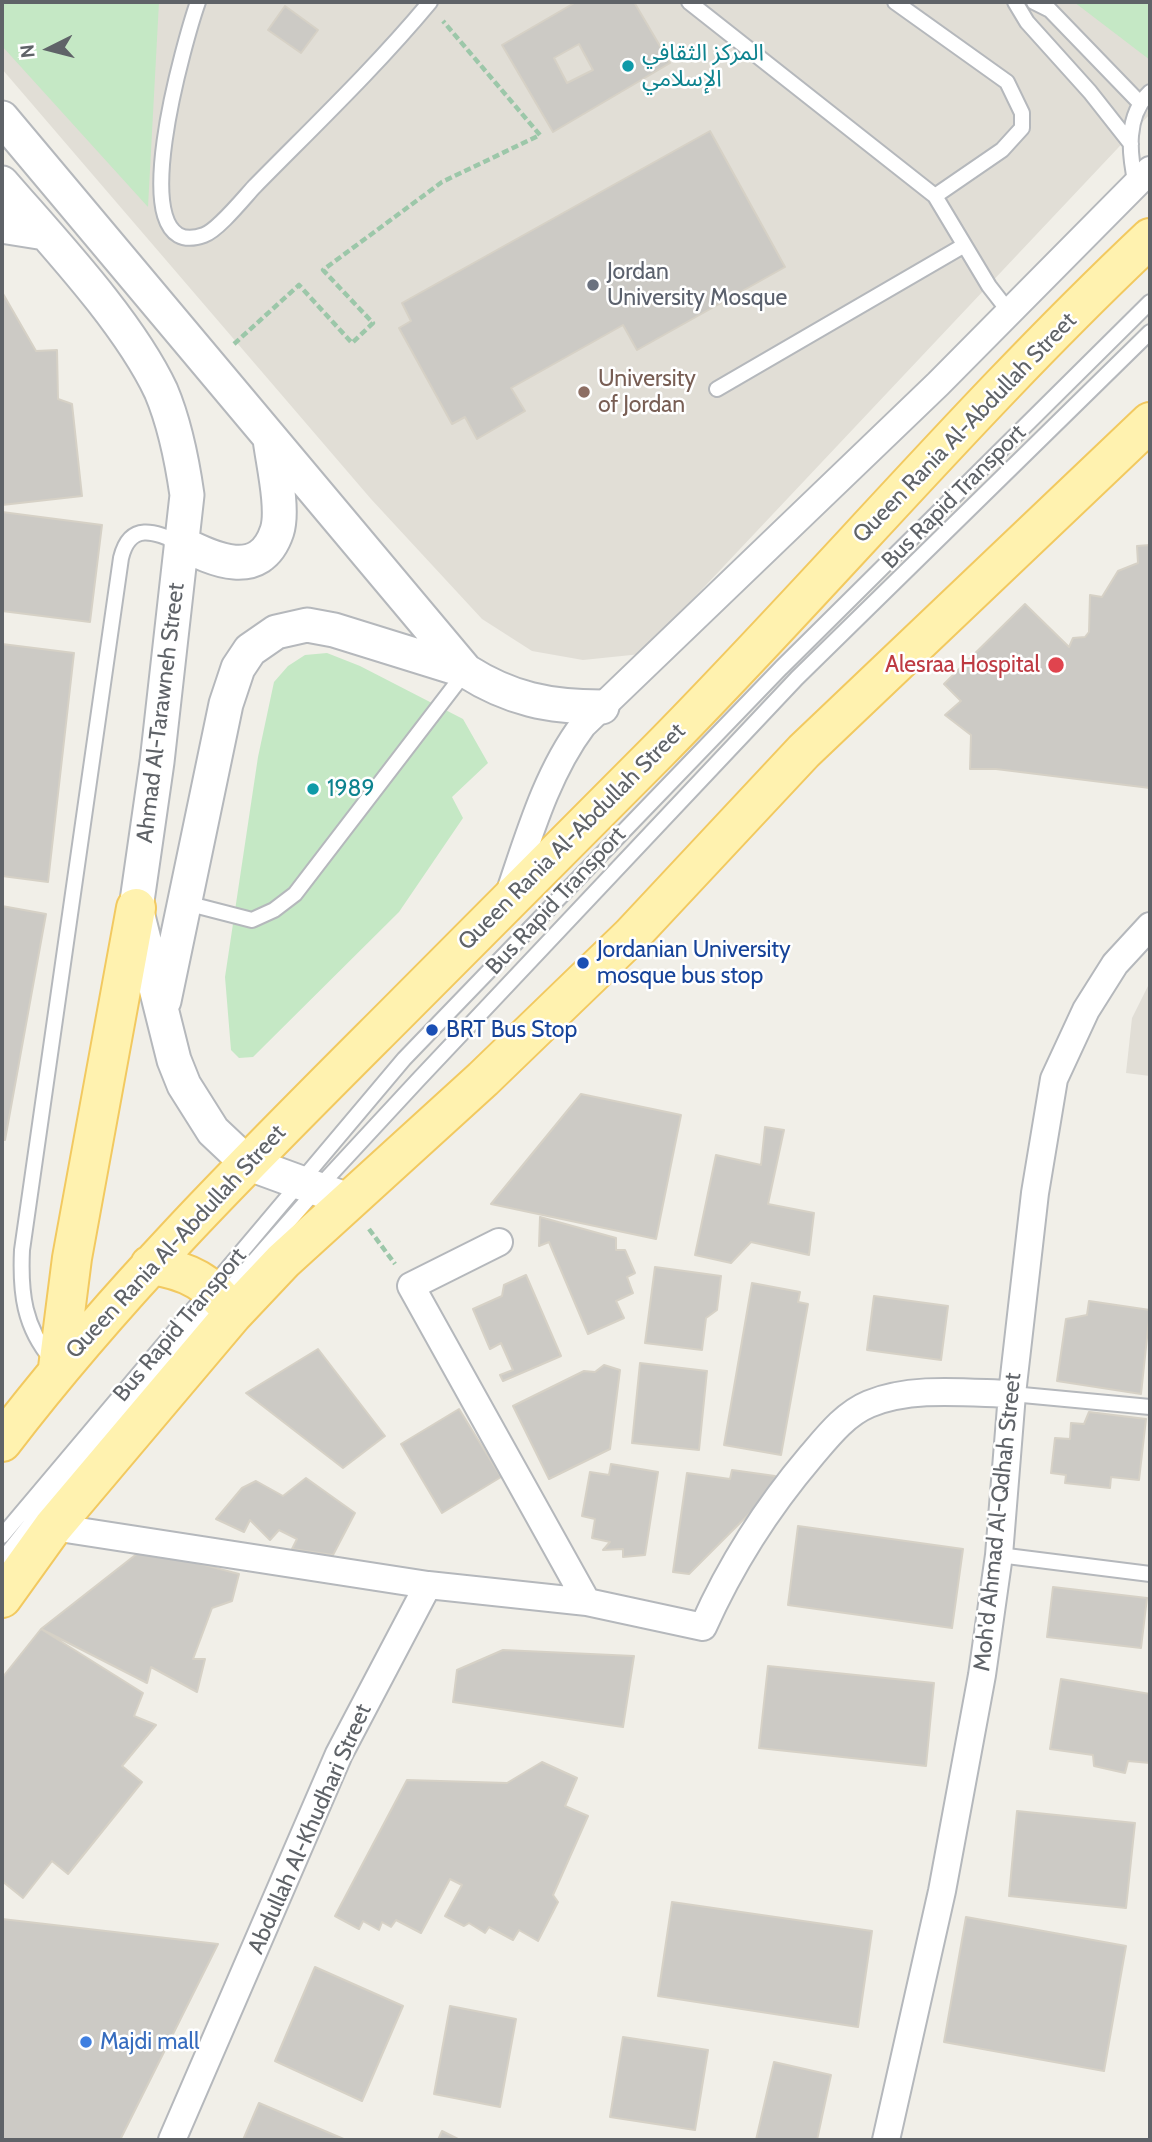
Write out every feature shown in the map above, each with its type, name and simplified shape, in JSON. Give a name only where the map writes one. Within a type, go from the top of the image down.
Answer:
[{"type":"main road","name":"Queen Rania Al-Abdullah Street","points":[[2,1442],[58,1368],[150,1265],[247,1163],[706,702],[1018,372],[1150,238]]},
{"type":"main road","points":[[2,1598],[222,1300],[283,1261],[323,1190],[483,1079],[621,946],[804,751],[1150,422]]},
{"type":"main road","points":[[58,1368],[72,1258],[136,908]]},
{"type":"main road","points":[[150,1265],[172,1268],[193,1276],[222,1300]]},
{"type":"street","points":[[2,118],[466,671]]},
{"type":"street","points":[[505,905],[533,824],[570,743],[601,707],[1010,313],[1143,177]]},
{"type":"street","name":"Ahmad Al-Tarawneh Street","points":[[2,183],[95,292],[138,352],[160,390],[181,457],[187,495],[157,762],[136,908],[174,1060],[195,1105],[213,1131],[247,1163],[323,1190]]},
{"type":"street","points":[[2,226],[45,233]]},
{"type":"street","points":[[181,543],[214,560],[237,564],[251,560],[266,549],[277,531],[278,513],[270,439]]},
{"type":"street","points":[[162,1013],[226,704],[238,668],[250,650],[275,632],[307,625],[334,630],[466,671],[496,690],[530,700],[570,707],[601,707]]},
{"type":"street","name":"Moh'd Ahmad Al-Qdhah Street","points":[[886,2140],[942,1891],[982,1675],[999,1555],[1012,1394],[1039,1168],[1054,1079],[1086,1010],[1115,964],[1150,926]]},
{"type":"street","points":[[499,1242],[411,1286],[587,1602]]},
{"type":"street","points":[[52,1527],[428,1585],[587,1602],[703,1627],[738,1554],[761,1520],[829,1435],[853,1412],[872,1403],[898,1396],[1012,1394]]},
{"type":"street","name":"Abdullah Al-Khudhari Street","points":[[172,2140],[340,1754],[428,1585]]},
{"type":"lane","points":[[198,2],[173,86],[162,161],[162,183],[168,222],[174,230],[193,237],[206,234],[241,201],[430,3]]},
{"type":"lane","points":[[689,2],[935,196],[963,246],[1010,313]]},
{"type":"lane","points":[[895,2],[1007,82],[1023,113],[1022,128],[1002,150],[935,196]]},
{"type":"lane","points":[[1015,2],[1027,22],[1090,92],[1131,144],[1143,177]]},
{"type":"lane","points":[[1034,2],[1051,10],[1145,97],[1133,123],[1131,144]]},
{"type":"lane","points":[[717,389],[963,246]]},
{"type":"lane","name":"Bus Rapid Transport","points":[[323,1190],[404,1059],[649,802],[1150,302]]},
{"type":"lane","name":"Bus Rapid Transport","points":[[323,1190],[797,678],[1150,332]]},
{"type":"lane","points":[[58,1368],[38,1344],[25,1314],[21,1282],[22,1250],[119,572],[124,547],[131,538],[142,532],[154,531],[181,543]]},
{"type":"lane","points":[[186,902],[252,920],[274,911],[295,894],[466,671]]},
{"type":"lane","name":"Bus Rapid Transport","points":[[2,1536],[222,1300]]},
{"type":"lane","name":"Bus Rapid Transport","points":[[2,1560],[91,1447],[222,1300]]},
{"type":"lane","points":[[1012,1394],[1150,1407]]},
{"type":"lane","points":[[999,1555],[1150,1574]]},
{"type":"path","points":[[211,366],[299,285],[352,343],[373,323],[323,270],[442,182],[540,135],[430,3]]},
{"type":"path","points":[[323,1190],[411,1286]]},
{"type":"shaded area","name":"University of Jordan","points":[[2,2],[1150,2],[1150,114],[641,654],[583,660],[532,651],[482,619],[371,499],[2,69]]},
{"type":"shaded area","points":[[1150,982],[1150,1076],[1126,1073],[1132,1018]]},
{"type":"green space","points":[[2,2],[159,2],[148,207],[2,46]]},
{"type":"green space","points":[[1074,2],[1150,2],[1150,60]]},
{"type":"green space","points":[[327,653],[360,666],[463,719],[488,763],[452,797],[463,818],[399,912],[253,1057],[239,1058],[231,1050],[225,977],[258,757],[274,682],[288,666],[305,655]]},
{"type":"building","name":"المركز الثقافي الإسلامي","points":[[576,2],[634,2],[670,63],[553,132],[502,45]],"holes":[[[579,44],[593,70],[567,83],[554,58]]]},
{"type":"building","points":[[285,6],[318,30],[301,53],[268,30]]},
{"type":"building","name":"Jordan University Mosque","points":[[710,131],[785,267],[637,350],[623,325],[511,388],[525,411],[477,439],[465,417],[452,424],[399,328],[411,321],[402,303]]},
{"type":"building","points":[[2,292],[36,351],[57,350],[58,399],[72,404],[82,496],[2,505]]},
{"type":"building","points":[[2,512],[102,525],[90,622],[2,611]]},
{"type":"building","name":"Alesraa Hospital","points":[[1150,545],[1150,788],[996,769],[970,769],[971,735],[945,715],[961,701],[944,684],[1025,604],[1069,647],[1073,638],[1085,637],[1089,632],[1090,595],[1102,597],[1118,571],[1138,563],[1137,546]]},
{"type":"building","points":[[2,644],[74,653],[48,882],[2,876]]},
{"type":"building","points":[[2,906],[46,914],[5,1140],[2,1140]]},
{"type":"building","points":[[581,1094],[681,1115],[656,1239],[491,1204]]},
{"type":"building","points":[[765,1127],[784,1130],[768,1204],[814,1213],[809,1255],[751,1242],[731,1263],[695,1255],[716,1155],[761,1165]]},
{"type":"building","points":[[540,1217],[616,1238],[616,1250],[625,1250],[635,1273],[627,1277],[633,1293],[616,1301],[624,1318],[588,1334],[549,1242],[539,1246]]},
{"type":"building","points":[[655,1267],[721,1276],[717,1310],[706,1318],[702,1350],[645,1343]]},
{"type":"building","points":[[526,1275],[561,1356],[503,1381],[500,1375],[513,1370],[501,1343],[490,1349],[473,1309],[502,1296],[504,1285]]},
{"type":"building","points":[[752,1283],[800,1292],[798,1302],[808,1304],[781,1455],[724,1445]]},
{"type":"building","points":[[874,1296],[948,1306],[941,1360],[867,1350]]},
{"type":"building","points":[[1089,1301],[1150,1310],[1141,1394],[1057,1381],[1066,1319],[1087,1315]]},
{"type":"building","points":[[318,1349],[385,1436],[343,1468],[246,1393]]},
{"type":"building","points":[[640,1363],[707,1371],[699,1450],[632,1443]]},
{"type":"building","points":[[604,1365],[620,1370],[610,1449],[549,1479],[513,1406],[584,1371],[595,1372]]},
{"type":"building","points":[[459,1409],[501,1477],[442,1513],[401,1444]]},
{"type":"building","points":[[1089,1412],[1146,1419],[1139,1480],[1111,1477],[1110,1488],[1065,1483],[1066,1475],[1051,1473],[1055,1438],[1070,1439],[1071,1423],[1084,1424]]},
{"type":"building","points":[[611,1464],[658,1472],[645,1555],[623,1557],[623,1549],[603,1550],[610,1542],[592,1538],[595,1519],[582,1516],[590,1472],[609,1475]]},
{"type":"building","points":[[732,1470],[775,1476],[773,1490],[689,1574],[673,1572],[687,1473],[730,1479]]},
{"type":"building","points":[[306,1478],[355,1513],[333,1555],[292,1549],[297,1539],[279,1530],[270,1540],[250,1520],[244,1532],[216,1519],[242,1488],[256,1481],[283,1496]]},
{"type":"building","points":[[798,1526],[963,1549],[952,1628],[788,1605]]},
{"type":"building","points":[[143,1549],[239,1574],[232,1601],[212,1608],[193,1659],[205,1659],[197,1692],[151,1667],[147,1683],[41,1629]]},
{"type":"building","points":[[1053,1587],[1147,1598],[1141,1648],[1047,1637]]},
{"type":"building","points":[[41,1629],[143,1693],[134,1716],[156,1725],[122,1766],[142,1782],[68,1874],[52,1861],[23,1898],[2,1881],[2,1678]]},
{"type":"building","points":[[503,1650],[634,1656],[623,1727],[453,1702],[457,1670]]},
{"type":"building","points":[[768,1666],[934,1683],[926,1766],[759,1748]]},
{"type":"building","points":[[1061,1679],[1150,1694],[1150,1763],[1128,1761],[1125,1773],[1094,1766],[1093,1755],[1050,1749]]},
{"type":"building","points":[[542,1762],[577,1778],[565,1806],[588,1816],[553,1895],[558,1902],[538,1941],[519,1930],[513,1940],[489,1927],[485,1933],[469,1923],[464,1926],[445,1916],[462,1885],[450,1879],[421,1933],[396,1920],[391,1927],[382,1922],[379,1930],[363,1921],[359,1929],[335,1916],[407,1780],[507,1783]]},
{"type":"building","points":[[1017,1811],[1135,1823],[1126,1908],[1009,1896]]},
{"type":"building","points":[[672,1902],[872,1931],[858,2027],[658,1996]]},
{"type":"building","points":[[966,1917],[1126,1946],[1104,2071],[944,2042]]},
{"type":"building","name":"Majdi mall","points":[[2,1919],[218,1944],[120,2140],[2,2140]]},
{"type":"building","points":[[315,1967],[403,2006],[362,2101],[275,2061]]},
{"type":"building","points":[[450,2006],[516,2019],[500,2107],[434,2094]]},
{"type":"building","points":[[623,2037],[708,2050],[695,2130],[610,2117]]},
{"type":"building","points":[[774,2062],[831,2075],[817,2140],[756,2140]]},
{"type":"building","points":[[259,2103],[346,2140],[243,2140]]},
{"type":"building","points":[[442,2131],[460,2140],[438,2140]]},
{"type":"place","name":"المركز الثقافي الإسلامي","points":[[628,66]]},
{"type":"place","name":"Jordan University Mosque","points":[[593,285]]},
{"type":"place","name":"University of Jordan","points":[[584,392]]},
{"type":"place","name":"Alesraa Hospital","points":[[1056,665]]},
{"type":"place","name":"1989","points":[[313,789]]},
{"type":"place","name":"Jordanian University mosque bus stop","points":[[583,963]]},
{"type":"place","name":"BRT Bus Stop","points":[[432,1030]]},
{"type":"place","name":"Majdi mall","points":[[86,2042]]}]
